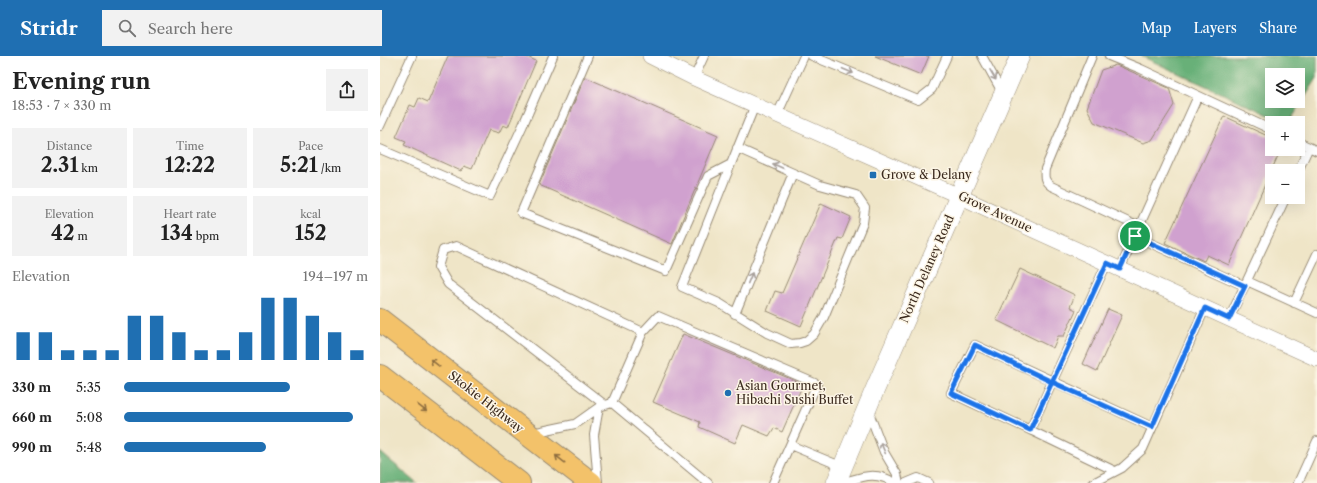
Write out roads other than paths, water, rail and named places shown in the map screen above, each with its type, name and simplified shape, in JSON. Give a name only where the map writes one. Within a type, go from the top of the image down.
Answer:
[{"type":"highway","name":"Skokie Highway","points":[[380,320],[591,483]]},
{"type":"highway","points":[[380,376],[519,483]]},
{"type":"street","name":"Grove Avenue","points":[[651,56],[694,78],[960,196],[1317,360]]},
{"type":"street","name":"North Delaney Road","points":[[840,478],[867,408],[1020,56]]},
{"type":"lane","points":[[380,126],[412,56]]},
{"type":"lane","points":[[380,149],[490,196],[553,56]]},
{"type":"lane","points":[[588,56],[521,213],[666,271],[708,176],[731,164]]},
{"type":"lane","points":[[694,78],[704,56]]},
{"type":"lane","points":[[777,115],[804,56]]},
{"type":"lane","points":[[812,56],[918,100],[932,89],[947,56]]},
{"type":"lane","points":[[982,56],[1004,94]]},
{"type":"lane","points":[[1092,56],[1045,169],[1044,177],[1046,182],[1051,186],[1139,227]]},
{"type":"lane","points":[[1108,56],[1141,69],[1265,127]]},
{"type":"lane","points":[[1030,430],[1052,382],[1114,266],[1135,236],[1198,96]]},
{"type":"lane","points":[[737,148],[820,185],[856,195],[865,208],[863,223],[824,317],[814,334],[806,341],[791,344],[767,333],[719,303],[682,287],[737,148],[755,105]]},
{"type":"lane","points":[[1305,146],[1317,151]]},
{"type":"lane","points":[[1301,164],[1308,147]]},
{"type":"lane","points":[[735,314],[793,173]]},
{"type":"lane","points":[[1229,319],[1283,204]]},
{"type":"lane","points":[[1135,236],[1317,313]]},
{"type":"lane","points":[[643,332],[456,246],[443,250],[438,267],[448,284],[708,483]]},
{"type":"lane","points":[[1294,303],[1317,254]]},
{"type":"lane","points":[[1093,483],[1122,468],[1143,449],[1205,308]]},
{"type":"lane","points":[[598,483],[594,435],[605,405],[643,332],[658,316],[817,384],[773,483]]},
{"type":"lane","points":[[1115,471],[951,393],[975,345],[1052,382],[1152,427]]},
{"type":"lane","points":[[527,434],[575,424],[605,405]]},
{"type":"lane","points":[[867,408],[884,452],[897,474],[899,483]]},
{"type":"lane","points":[[1298,483],[1317,441]]},
{"type":"lane","points":[[790,445],[840,478],[876,475],[886,477],[895,483]]},
{"type":"lane","points":[[906,483],[918,478],[929,483]]},
{"type":"place","name":"Grove & Delany","points":[[873,175]]},
{"type":"place","name":"Asian Gourmet, Hibachi Sushi Buffet","points":[[728,393]]}]
